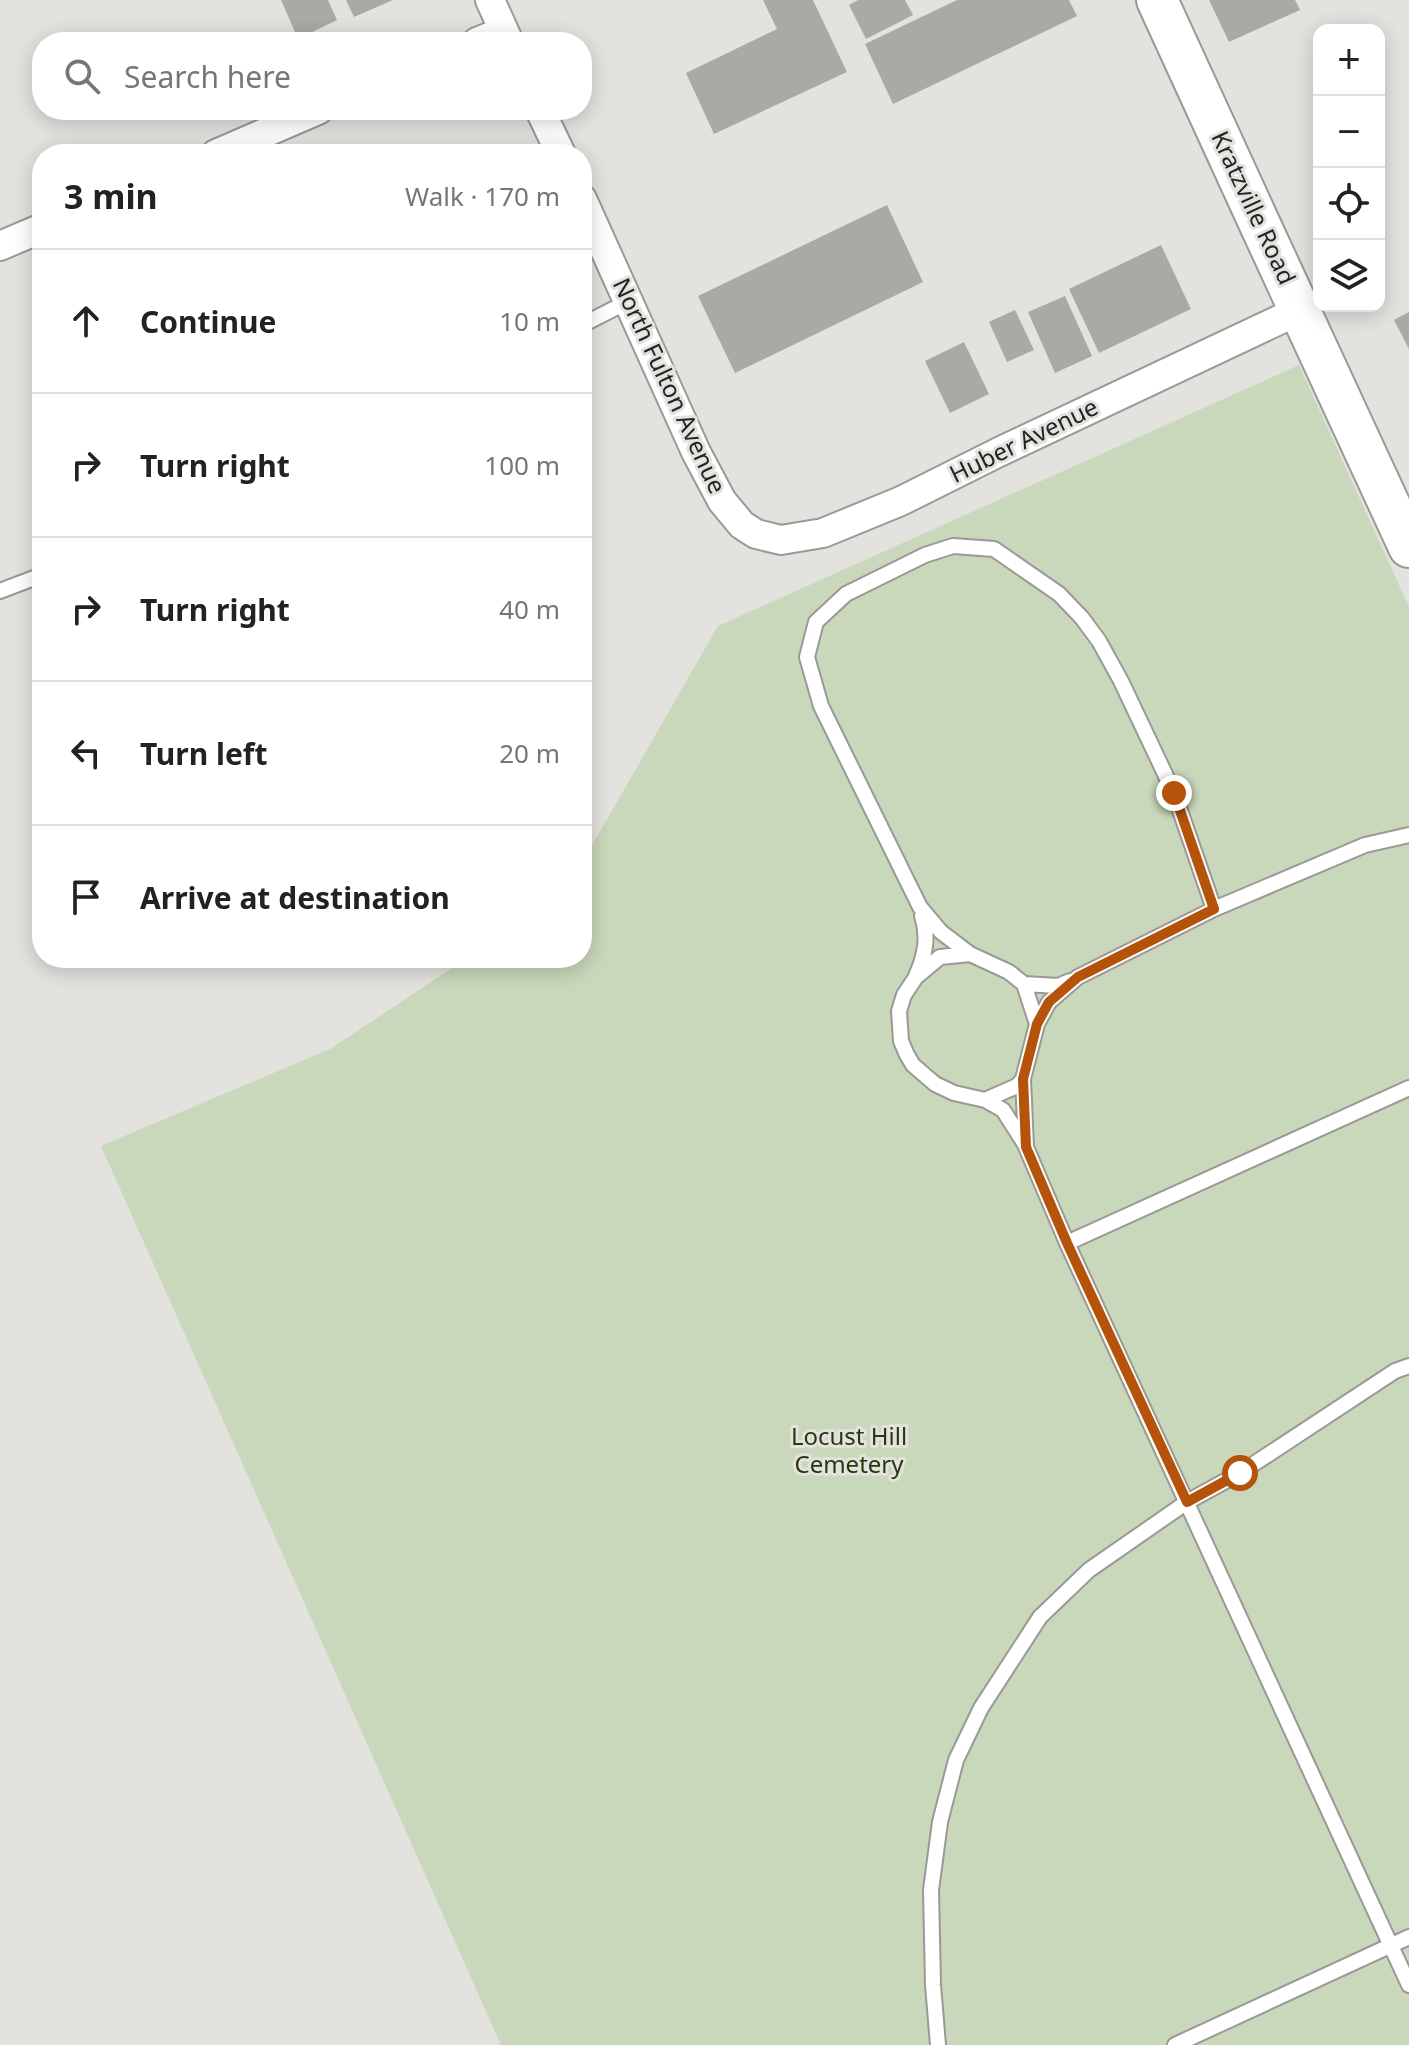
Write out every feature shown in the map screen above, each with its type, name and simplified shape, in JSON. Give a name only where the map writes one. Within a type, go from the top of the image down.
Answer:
[{"type":"main road","name":"Kratzville Road","points":[[1157,0],[1409,547]]},
{"type":"street","points":[[490,0],[504,32]]},
{"type":"street","points":[[239,144],[295,120]]},
{"type":"street","points":[[545,120],[556,144]]},
{"type":"street","name":"North Fulton Avenue","points":[[592,221],[696,452],[722,501],[742,525]]},
{"type":"street","points":[[0,246],[32,232]]},
{"type":"street","name":"Huber Avenue","points":[[742,525],[756,534],[781,540],[823,533],[901,501],[1300,310]]},
{"type":"lane","points":[[592,320],[629,301]]},
{"type":"lane","points":[[1214,909],[1174,793],[1121,681],[1099,641],[1059,594],[994,549],[953,546],[925,555],[846,594],[816,622],[807,657],[821,706],[920,907],[927,930],[922,962],[899,1011],[901,1041],[907,1055],[913,1065],[935,1084],[954,1093],[985,1100],[1003,1110],[1026,1147],[1067,1243],[1409,1985]]},
{"type":"lane","points":[[0,591],[32,579]]},
{"type":"lane","points":[[1024,984],[1058,986],[1214,909],[1365,845],[1409,835]]},
{"type":"lane","points":[[920,907],[941,932],[970,954],[1009,972],[1024,984],[1037,1024]]},
{"type":"lane","points":[[916,977],[940,957],[970,954]]},
{"type":"lane","points":[[1026,1147],[1023,1079],[1037,1024],[1049,1002],[1078,977]]},
{"type":"lane","points":[[985,1100],[1017,1086],[1023,1079]]},
{"type":"lane","points":[[1067,1243],[1409,1088]]},
{"type":"lane","points":[[938,2045],[931,1890],[940,1822],[956,1760],[981,1708],[1040,1617],[1089,1570],[1187,1502],[1240,1473],[1395,1371],[1409,1366]]},
{"type":"lane","points":[[1175,2045],[1409,1937]]},
{"type":"green space","name":"Locust Hill Cemetery","points":[[1299,365],[1409,607],[1409,2045],[501,2045],[101,1146],[330,1049],[452,968],[592,968],[592,846],[718,626]]},
{"type":"building","points":[[281,0],[328,0],[337,20],[312,32],[295,32]]},
{"type":"building","points":[[346,0],[393,0],[354,17]]},
{"type":"building","points":[[763,0],[813,0],[847,72],[714,134],[686,73],[777,29]]},
{"type":"building","points":[[858,0],[905,0],[913,15],[866,39],[849,5]]},
{"type":"building","points":[[957,0],[1069,0],[1077,16],[893,104],[865,44]]},
{"type":"building","points":[[1209,0],[1295,0],[1300,10],[1229,42]]},
{"type":"building","points":[[887,205],[923,282],[735,373],[698,296]]},
{"type":"building","points":[[1161,245],[1191,309],[1099,353],[1069,289]]},
{"type":"building","points":[[1065,296],[1092,356],[1055,373],[1028,312]]},
{"type":"building","points":[[1015,310],[1034,350],[1007,362],[989,322]]},
{"type":"building","points":[[1409,312],[1409,349],[1394,320]]},
{"type":"building","points":[[964,342],[989,394],[950,413],[925,361]]},
{"type":"route","points":[[1174,793],[1214,909],[1078,977],[1049,1002],[1037,1024],[1023,1079],[1026,1147],[1187,1502],[1240,1473]]}]
